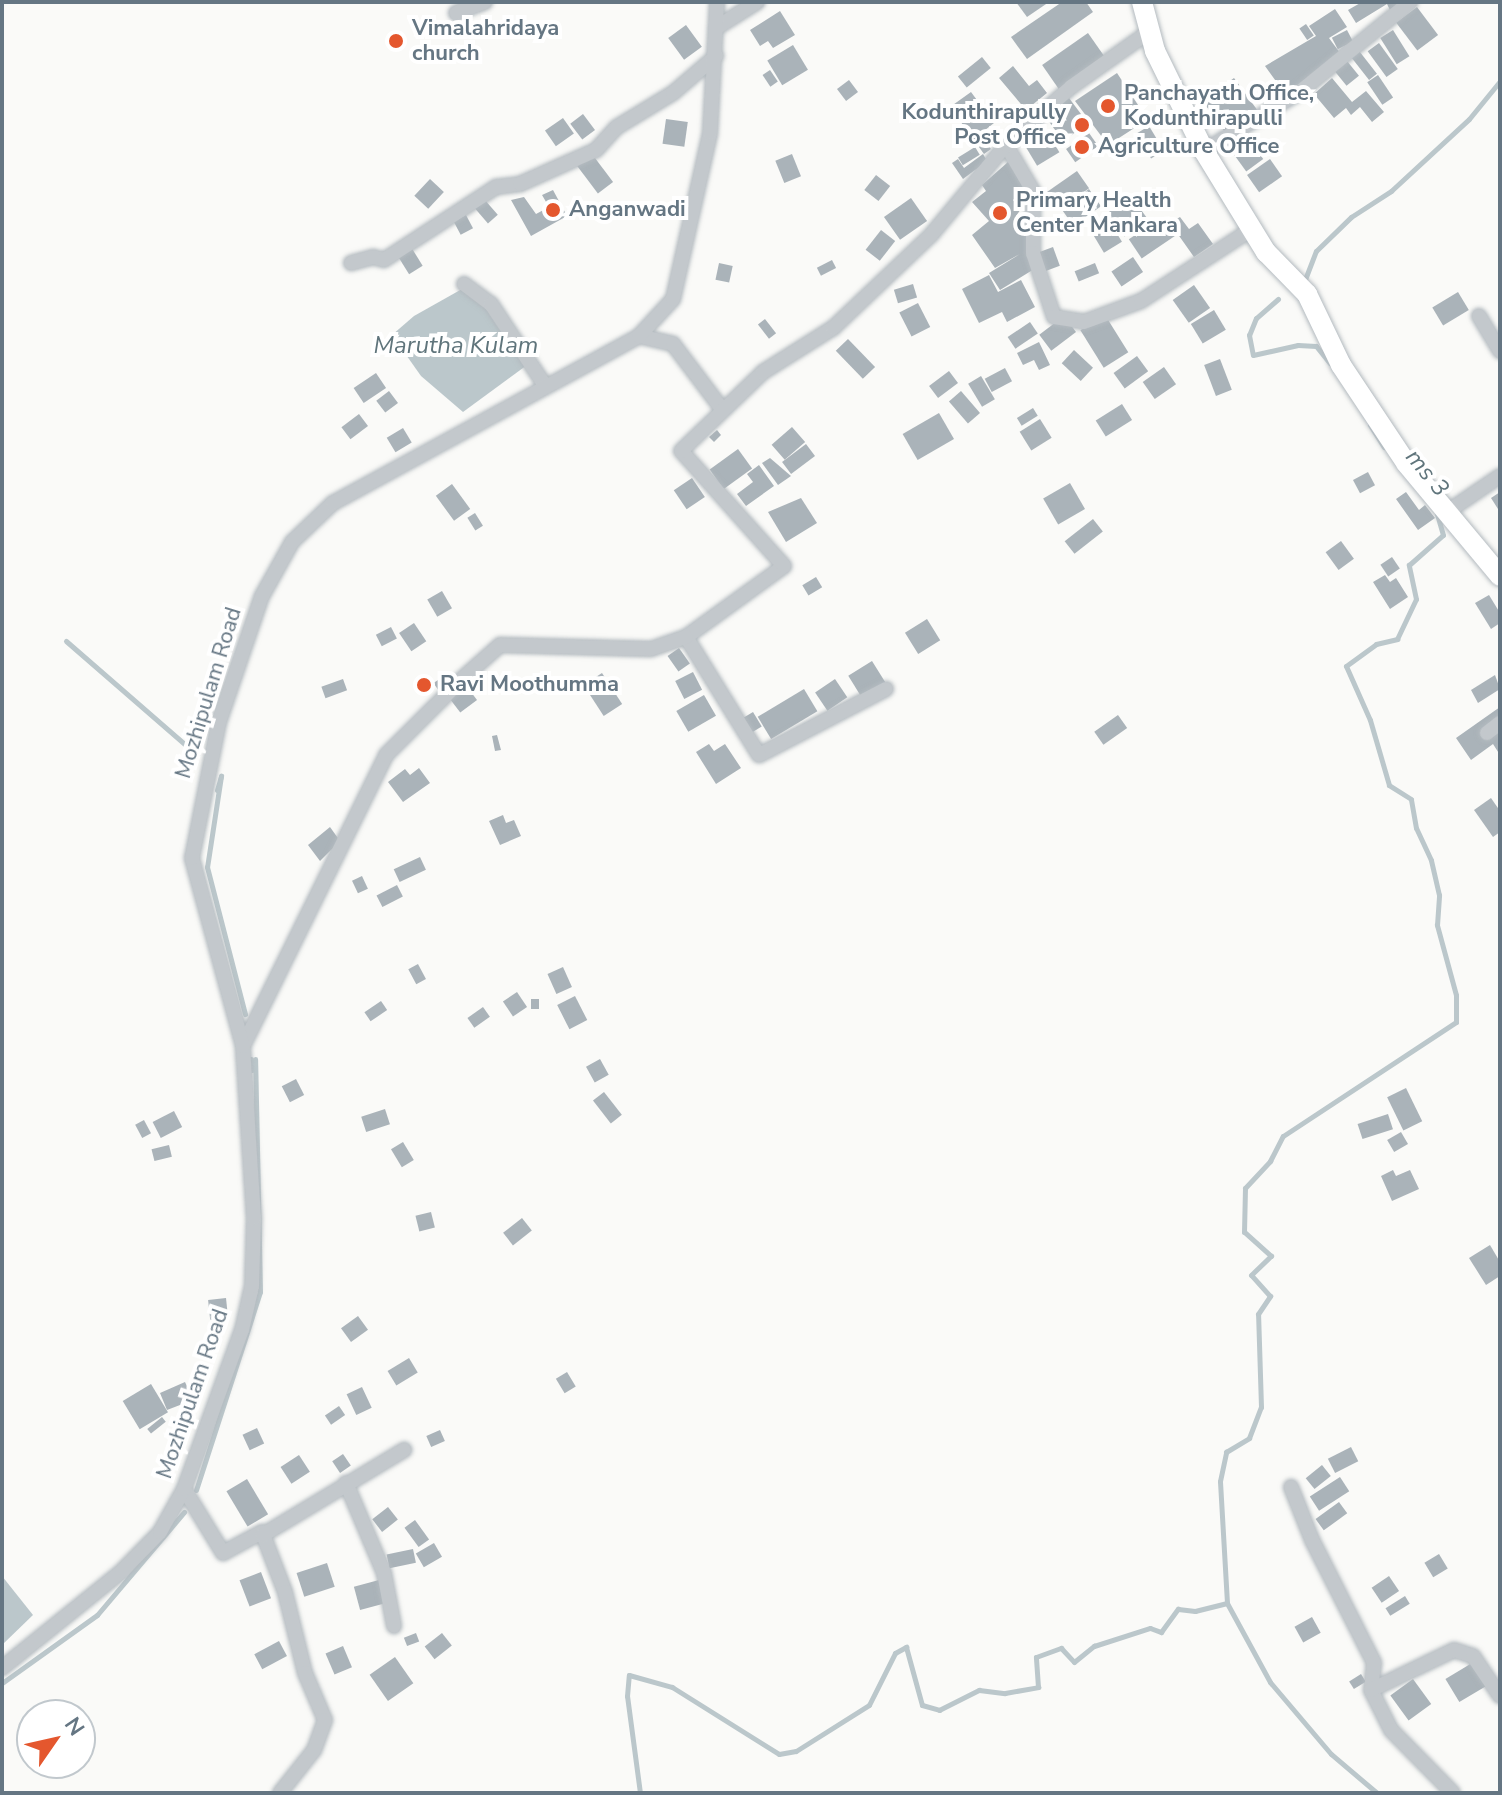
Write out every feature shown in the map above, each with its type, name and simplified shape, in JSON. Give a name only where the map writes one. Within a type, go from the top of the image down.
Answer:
[{"type":"main road","points":[[1142,2],[1150,31],[1204,151],[1266,252],[1307,294],[1341,365],[1406,463],[1500,576]]},
{"type":"street","points":[[456,13],[485,2]]},
{"type":"street","name":"Mozhipulam Road","points":[[2,1668],[122,1571],[160,1532],[184,1489],[242,1330],[252,1286],[254,1218],[243,1046],[192,858],[219,722],[262,596],[292,542],[333,503],[544,384],[639,336],[673,299],[702,179],[716,56],[717,2]]},
{"type":"street","points":[[716,28],[757,2]]},
{"type":"street","points":[[1204,151],[1301,91],[1410,2]]},
{"type":"street","points":[[243,1046],[386,755],[500,645],[651,649],[686,637],[784,566],[681,451],[763,372],[833,328],[931,235],[1006,145],[1071,87],[1150,31]]},
{"type":"street","points":[[351,263],[373,257],[384,260],[496,187],[520,184],[596,150],[617,127],[673,93],[716,56]]},
{"type":"street","points":[[1006,145],[1033,191],[1033,253],[1054,317],[1084,322],[1141,301],[1252,229]]},
{"type":"street","points":[[464,284],[491,304],[544,384]]},
{"type":"street","points":[[1479,316],[1500,351]]},
{"type":"street","points":[[639,336],[673,344],[722,409]]},
{"type":"street","points":[[1447,512],[1500,476]]},
{"type":"street","points":[[686,637],[759,755],[886,689]]},
{"type":"street","points":[[1487,733],[1500,723]]},
{"type":"street","points":[[184,1489],[223,1553],[263,1535],[404,1450]]},
{"type":"street","points":[[346,1483],[384,1573],[394,1626]]},
{"type":"street","points":[[1291,1487],[1374,1663],[1371,1690],[1391,1730],[1453,1793]]},
{"type":"street","points":[[263,1535],[285,1592],[305,1673],[325,1720],[314,1750],[280,1793]]},
{"type":"street","points":[[1371,1690],[1454,1650],[1473,1656],[1500,1696]]},
{"type":"water","name":"Marutha Kulam","points":[[462,289],[486,304],[527,365],[463,412],[421,376],[392,335],[414,316]]},
{"type":"water","points":[[2,1576],[33,1615],[2,1645]]},
{"type":"building","points":[[1016,2],[1049,2],[1027,17]]},
{"type":"building","points":[[1062,2],[1086,2],[1093,12],[1027,59],[1011,37]]},
{"type":"building","points":[[1362,2],[1402,2],[1390,10],[1387,4],[1356,23],[1348,10]]},
{"type":"building","points":[[1417,7],[1438,35],[1417,51],[1396,23]]},
{"type":"building","points":[[1335,9],[1347,27],[1329,38],[1343,57],[1286,95],[1265,66],[1316,36],[1309,26]]},
{"type":"building","points":[[780,11],[795,35],[773,48],[768,41],[760,46],[750,30]]},
{"type":"building","points":[[1306,24],[1314,36],[1307,40],[1299,28]]},
{"type":"building","points":[[686,25],[702,47],[684,60],[668,38]]},
{"type":"building","points":[[1347,30],[1353,42],[1338,49],[1332,38]]},
{"type":"building","points":[[1393,30],[1409,56],[1397,64],[1380,38]]},
{"type":"building","points":[[1088,33],[1105,57],[1059,89],[1042,65]]},
{"type":"building","points":[[1379,43],[1398,69],[1386,77],[1368,51]]},
{"type":"building","points":[[793,45],[808,70],[782,85],[767,60]]},
{"type":"building","points":[[1356,47],[1377,74],[1369,80],[1348,53]]},
{"type":"building","points":[[982,57],[991,68],[967,87],[958,77]]},
{"type":"building","points":[[1347,61],[1359,76],[1347,86],[1335,71]]},
{"type":"building","points":[[1013,66],[1029,86],[1037,80],[1047,93],[1026,110],[999,78]]},
{"type":"building","points":[[770,70],[778,82],[770,87],[763,75]]},
{"type":"building","name":"Panchayath Office, Kodunthirapulli","points":[[1117,73],[1142,111],[1130,118],[1136,127],[1108,145],[1075,101]]},
{"type":"building","points":[[1378,75],[1393,97],[1382,105],[1367,82]]},
{"type":"building","points":[[1234,78],[1257,110],[1225,132],[1202,101]]},
{"type":"building","points":[[1332,78],[1352,102],[1366,91],[1384,112],[1372,122],[1360,107],[1351,115],[1346,108],[1334,118],[1314,94]]},
{"type":"building","points":[[849,80],[858,92],[846,101],[837,89]]},
{"type":"building","points":[[971,92],[994,123],[980,134],[991,149],[984,154],[950,107]]},
{"type":"building","points":[[1069,98],[1084,118],[1076,124],[1080,129],[1063,141],[1045,116]]},
{"type":"building","points":[[583,114],[595,130],[582,140],[570,124]]},
{"type":"building","points":[[563,118],[574,134],[556,146],[545,131]]},
{"type":"building","points":[[666,119],[688,122],[684,147],[663,144]]},
{"type":"building","points":[[1149,126],[1164,151],[1151,159],[1136,134]]},
{"type":"building","points":[[1046,130],[1059,152],[1037,166],[1024,143]]},
{"type":"building","name":"Agriculture Office","points":[[1089,133],[1098,146],[1075,162],[1066,149]]},
{"type":"building","points":[[1245,134],[1263,159],[1246,171],[1228,146]]},
{"type":"building","points":[[975,147],[980,155],[963,165],[958,158]]},
{"type":"building","points":[[592,154],[613,182],[598,193],[577,165]]},
{"type":"building","points":[[792,154],[801,176],[784,183],[775,161]]},
{"type":"building","points":[[983,154],[987,161],[963,179],[952,163],[958,159],[964,168]]},
{"type":"building","points":[[1270,159],[1282,176],[1259,192],[1247,175]]},
{"type":"building","name":"Primary Health Center Mankara","points":[[1008,162],[1027,186],[1013,200],[1021,209],[1016,216],[1026,230],[1026,250],[1039,266],[1000,290],[989,273],[1020,254],[995,268],[972,235],[989,221],[972,202],[986,191],[982,185]]},
{"type":"building","points":[[1077,171],[1089,188],[1058,210],[1046,193]]},
{"type":"building","points":[[876,175],[890,186],[878,201],[864,190]]},
{"type":"building","points":[[430,179],[444,192],[428,209],[414,196]]},
{"type":"building","points":[[1089,189],[1101,206],[1073,226],[1061,209]]},
{"type":"building","name":"Anganwadi","points":[[553,190],[567,216],[531,236],[511,200],[524,197],[536,214],[549,207],[542,195]]},
{"type":"building","points":[[1131,196],[1148,219],[1125,237],[1108,213]]},
{"type":"building","points":[[911,198],[927,221],[900,240],[884,217]]},
{"type":"building","points":[[484,199],[498,215],[488,223],[474,208]]},
{"type":"building","points":[[466,215],[473,228],[461,235],[454,222]]},
{"type":"building","points":[[1107,217],[1122,242],[1104,253],[1089,228]]},
{"type":"building","points":[[1162,217],[1175,236],[1142,258],[1129,239]]},
{"type":"building","points":[[1180,217],[1189,229],[1198,223],[1213,244],[1194,257],[1170,223]]},
{"type":"building","points":[[881,230],[895,241],[880,261],[866,250]]},
{"type":"building","points":[[411,247],[423,266],[409,274],[397,255]]},
{"type":"building","points":[[1053,247],[1060,266],[1046,271],[1039,252]]},
{"type":"building","points":[[1133,257],[1143,272],[1122,286],[1111,272]]},
{"type":"building","points":[[832,260],[836,268],[821,276],[817,268]]},
{"type":"building","points":[[719,263],[733,266],[729,283],[715,280]]},
{"type":"building","points":[[1095,263],[1099,273],[1079,281],[1075,271]]},
{"type":"building","points":[[989,275],[998,292],[1021,280],[1035,307],[1007,322],[1002,312],[979,323],[962,289]]},
{"type":"building","points":[[913,284],[917,297],[898,303],[894,290]]},
{"type":"building","points":[[1194,285],[1210,308],[1189,323],[1173,300]]},
{"type":"building","points":[[1458,292],[1469,310],[1443,325],[1432,307]]},
{"type":"building","points":[[918,303],[930,327],[912,337],[899,313]]},
{"type":"building","points":[[1214,310],[1226,330],[1203,344],[1191,324]]},
{"type":"building","points":[[1105,315],[1128,352],[1104,368],[1080,330]]},
{"type":"building","points":[[1064,316],[1076,332],[1051,351],[1039,335]]},
{"type":"building","points":[[765,319],[776,333],[769,339],[758,325]]},
{"type":"building","points":[[1030,322],[1038,334],[1015,349],[1008,337]]},
{"type":"building","points":[[848,339],[875,367],[863,379],[836,351]]},
{"type":"building","points":[[1039,342],[1050,365],[1039,370],[1034,360],[1023,365],[1017,353]]},
{"type":"building","points":[[1074,350],[1093,368],[1081,381],[1062,363]]},
{"type":"building","points":[[1137,356],[1148,371],[1125,388],[1114,373]]},
{"type":"building","points":[[1220,359],[1232,390],[1216,396],[1204,365]]},
{"type":"building","points":[[1164,367],[1176,384],[1155,399],[1143,382]]},
{"type":"building","points":[[1005,368],[1012,381],[992,392],[985,379]]},
{"type":"building","points":[[949,371],[958,383],[938,398],[929,386]]},
{"type":"building","points":[[376,373],[386,388],[364,403],[354,388]]},
{"type":"building","points":[[981,376],[995,399],[982,407],[968,384]]},
{"type":"building","points":[[389,391],[398,403],[385,413],[376,401]]},
{"type":"building","points":[[961,391],[980,413],[968,423],[949,401]]},
{"type":"building","points":[[1122,404],[1132,420],[1106,437],[1096,420]]},
{"type":"building","points":[[1033,408],[1038,416],[1022,426],[1017,418]]},
{"type":"building","points":[[939,413],[954,439],[918,460],[903,434]]},
{"type":"building","points":[[359,414],[368,426],[350,439],[341,427]]},
{"type":"building","points":[[1040,419],[1052,438],[1031,450],[1020,432]]},
{"type":"building","points":[[792,427],[805,442],[785,460],[772,445]]},
{"type":"building","points":[[403,428],[412,443],[395,452],[387,438]]},
{"type":"building","points":[[717,430],[721,435],[714,442],[709,437]]},
{"type":"building","points":[[806,444],[815,456],[791,474],[782,462]]},
{"type":"building","points":[[738,449],[752,468],[724,489],[710,470]]},
{"type":"building","points":[[770,458],[791,476],[778,485],[762,463]]},
{"type":"building","points":[[759,465],[774,486],[746,506],[737,494],[753,482],[747,474]]},
{"type":"building","points":[[1368,472],[1375,485],[1360,493],[1353,480]]},
{"type":"building","points":[[692,478],[705,497],[687,509],[674,490]]},
{"type":"building","points":[[1070,483],[1085,509],[1058,524],[1043,498]]},
{"type":"building","points":[[452,484],[470,509],[454,521],[436,496]]},
{"type":"building","points":[[1406,492],[1419,510],[1425,505],[1435,518],[1418,530],[1396,499]]},
{"type":"building","points":[[1500,492],[1500,507],[1498,509],[1491,498]]},
{"type":"building","points":[[801,498],[817,523],[786,542],[768,512]]},
{"type":"building","points":[[475,513],[483,526],[475,530],[467,518]]},
{"type":"building","points":[[1093,519],[1103,532],[1074,554],[1065,541]]},
{"type":"building","points":[[1341,541],[1354,559],[1339,570],[1326,552]]},
{"type":"building","points":[[1392,557],[1400,569],[1388,576],[1380,565]]},
{"type":"building","points":[[1385,575],[1390,582],[1396,578],[1408,597],[1390,609],[1373,582]]},
{"type":"building","points":[[816,577],[822,587],[808,596],[802,585]]},
{"type":"building","points":[[442,591],[452,608],[437,617],[427,600]]},
{"type":"building","points":[[1489,595],[1500,613],[1500,623],[1491,629],[1475,603]]},
{"type":"building","points":[[927,619],[940,640],[918,654],[905,633]]},
{"type":"building","points":[[414,623],[426,641],[411,651],[399,633]]},
{"type":"building","points":[[391,627],[397,639],[382,646],[376,635]]},
{"type":"building","points":[[679,648],[690,664],[678,672],[668,656]]},
{"type":"building","points":[[872,661],[886,683],[862,698],[848,676]]},
{"type":"building","points":[[693,672],[702,690],[684,699],[675,681]]},
{"type":"building","points":[[602,673],[622,704],[604,716],[584,685]]},
{"type":"building","points":[[1495,675],[1500,689],[1478,703],[1471,690]]},
{"type":"building","points":[[441,678],[447,687],[440,692],[434,683]]},
{"type":"building","points":[[343,679],[347,690],[325,698],[321,687]]},
{"type":"building","points":[[835,679],[847,697],[827,711],[815,692]]},
{"type":"building","points":[[465,684],[477,700],[460,713],[448,697]]},
{"type":"building","points":[[804,689],[817,711],[771,739],[758,717]]},
{"type":"building","points":[[704,695],[716,716],[688,732],[676,711]]},
{"type":"building","points":[[1500,707],[1500,755],[1493,744],[1471,760],[1456,738]]},
{"type":"building","points":[[753,712],[762,727],[747,735],[738,721]]},
{"type":"building","points":[[1118,715],[1127,728],[1103,745],[1094,732]]},
{"type":"building","points":[[497,735],[501,750],[495,751],[492,736]]},
{"type":"building","points":[[709,744],[714,751],[725,744],[741,768],[716,784],[696,752]]},
{"type":"building","points":[[419,768],[430,783],[403,802],[388,782],[405,769],[410,775]]},
{"type":"building","points":[[1491,798],[1500,811],[1500,832],[1493,837],[1474,810]]},
{"type":"building","points":[[503,815],[506,823],[514,820],[521,836],[500,845],[489,821]]},
{"type":"building","points":[[330,827],[340,841],[320,861],[308,845]]},
{"type":"building","points":[[420,857],[426,870],[400,882],[394,869]]},
{"type":"building","points":[[362,876],[368,889],[358,893],[352,881]]},
{"type":"building","points":[[397,885],[403,897],[382,907],[377,895]]},
{"type":"building","points":[[418,964],[426,979],[416,984],[408,969]]},
{"type":"building","points":[[563,967],[572,987],[556,994],[547,974]]},
{"type":"building","points":[[517,992],[527,1007],[513,1016],[503,1002]]},
{"type":"building","points":[[575,996],[587,1020],[569,1029],[557,1005]]},
{"type":"building","points":[[531,999],[539,999],[539,1009],[531,1009]]},
{"type":"building","points":[[381,1001],[387,1010],[371,1021],[364,1012]]},
{"type":"building","points":[[483,1007],[490,1017],[474,1028],[467,1018]]},
{"type":"building","points":[[600,1059],[609,1075],[595,1083],[586,1067]]},
{"type":"building","points":[[296,1079],[304,1095],[290,1102],[282,1086]]},
{"type":"building","points":[[1406,1088],[1422,1121],[1403,1130],[1387,1097]]},
{"type":"building","points":[[604,1092],[622,1115],[611,1123],[593,1101]]},
{"type":"building","points":[[385,1109],[390,1124],[366,1132],[361,1117]]},
{"type":"building","points":[[174,1111],[182,1127],[161,1138],[153,1122]]},
{"type":"building","points":[[1388,1114],[1393,1129],[1363,1139],[1358,1124]]},
{"type":"building","points":[[144,1120],[151,1133],[142,1138],[135,1125]]},
{"type":"building","points":[[1401,1132],[1408,1144],[1394,1152],[1387,1140]]},
{"type":"building","points":[[403,1142],[414,1160],[402,1167],[391,1149]]},
{"type":"building","points":[[169,1145],[172,1157],[154,1161],[152,1149]]},
{"type":"building","points":[[1393,1170],[1396,1176],[1410,1170],[1419,1189],[1392,1201],[1381,1176]]},
{"type":"building","points":[[431,1212],[435,1228],[419,1231],[415,1216]]},
{"type":"building","points":[[522,1218],[532,1231],[513,1245],[503,1233]]},
{"type":"building","points":[[1490,1245],[1500,1262],[1500,1276],[1486,1285],[1469,1258]]},
{"type":"building","points":[[226,1298],[228,1318],[210,1320],[208,1300]]},
{"type":"building","points":[[358,1316],[368,1330],[351,1342],[341,1328]]},
{"type":"building","points":[[409,1358],[418,1373],[396,1385],[388,1371]]},
{"type":"building","points":[[567,1372],[576,1387],[565,1393],[556,1379]]},
{"type":"building","points":[[185,1382],[197,1409],[184,1415],[180,1405],[167,1410],[160,1393]]},
{"type":"building","points":[[151,1384],[168,1412],[140,1429],[123,1401]]},
{"type":"building","points":[[362,1387],[372,1408],[356,1415],[347,1394]]},
{"type":"building","points":[[339,1406],[345,1415],[331,1425],[325,1416]]},
{"type":"building","points":[[162,1417],[166,1422],[151,1434],[147,1429]]},
{"type":"building","points":[[257,1428],[264,1443],[250,1450],[242,1435]]},
{"type":"building","points":[[440,1430],[445,1441],[431,1447],[426,1436]]},
{"type":"building","points":[[1351,1447],[1358,1461],[1335,1473],[1328,1459]]},
{"type":"building","points":[[343,1454],[351,1466],[340,1473],[332,1461]]},
{"type":"building","points":[[299,1455],[310,1472],[291,1484],[281,1467]]},
{"type":"building","points":[[1322,1465],[1331,1476],[1314,1489],[1306,1478]]},
{"type":"building","points":[[1340,1477],[1349,1491],[1319,1511],[1310,1497]]},
{"type":"building","points":[[247,1479],[268,1514],[248,1527],[226,1491]]},
{"type":"building","points":[[1339,1502],[1347,1513],[1324,1530],[1316,1519]]},
{"type":"building","points":[[388,1507],[398,1520],[382,1532],[372,1519]]},
{"type":"building","points":[[415,1520],[429,1539],[419,1547],[404,1528]]},
{"type":"building","points":[[434,1543],[442,1557],[424,1567],[416,1554]]},
{"type":"building","points":[[413,1549],[416,1563],[390,1568],[387,1555]]},
{"type":"building","points":[[1439,1554],[1448,1569],[1433,1577],[1424,1563]]},
{"type":"building","points":[[327,1563],[335,1587],[304,1597],[297,1573]]},
{"type":"building","points":[[261,1572],[271,1598],[250,1606],[240,1580]]},
{"type":"building","points":[[1389,1576],[1399,1591],[1382,1603],[1372,1588]]},
{"type":"building","points":[[379,1580],[385,1603],[360,1610],[354,1587]]},
{"type":"building","points":[[1405,1596],[1410,1604],[1390,1616],[1385,1608]]},
{"type":"building","points":[[1312,1617],[1321,1633],[1303,1642],[1295,1627]]},
{"type":"building","points":[[416,1633],[419,1641],[407,1646],[404,1638]]},
{"type":"building","points":[[442,1633],[452,1646],[435,1659],[425,1647]]},
{"type":"building","points":[[279,1641],[287,1656],[262,1669],[254,1654]]},
{"type":"building","points":[[343,1646],[352,1667],[334,1675],[326,1653]]},
{"type":"building","points":[[395,1657],[413,1683],[388,1701],[370,1675]]},
{"type":"building","points":[[1472,1663],[1486,1686],[1459,1702],[1445,1679]]},
{"type":"building","points":[[1361,1674],[1366,1682],[1354,1689],[1349,1681]]},
{"type":"building","points":[[1413,1679],[1431,1704],[1409,1721],[1390,1695]]},
{"type":"waterway","points":[[1304,282],[1316,251],[1351,217],[1391,191],[1469,119],[1500,81]]},
{"type":"waterway","name":"ms 3","points":[[1278,299],[1256,318],[1249,335],[1253,355],[1298,345],[1316,346],[1330,363]]},
{"type":"waterway","name":"ms 3","points":[[1370,425],[1384,447]]},
{"type":"waterway","points":[[1377,1793],[1331,1754],[1270,1682],[1227,1603],[1220,1481],[1226,1452],[1249,1438],[1261,1407],[1258,1314],[1270,1296],[1251,1275],[1271,1256],[1244,1232],[1245,1188],[1270,1161],[1283,1136],[1456,1022],[1456,995],[1437,925],[1439,895],[1431,860],[1416,828],[1411,799],[1389,785],[1370,720],[1346,666],[1376,644],[1397,639],[1416,599],[1409,565],[1443,535],[1437,514]]},
{"type":"waterway","points":[[66,641],[197,755]]},
{"type":"waterway","points":[[217,790],[221,776],[207,867],[245,1014]]},
{"type":"waterway","points":[[251,1059],[252,1070]]},
{"type":"waterway","points":[[196,1490],[260,1292],[255,1059]]},
{"type":"waterway","points":[[2,1683],[97,1615],[184,1512]]},
{"type":"waterway","points":[[640,1793],[627,1696],[629,1675],[672,1687],[779,1754],[796,1751],[869,1705],[895,1653],[906,1647],[922,1705],[939,1710],[979,1690],[1005,1693],[1038,1687],[1036,1657],[1061,1648],[1074,1662],[1094,1646],[1150,1628],[1161,1632],[1178,1609],[1195,1611],[1227,1603]]},
{"type":"place","name":"Vimalahridaya church","points":[[396,41]]},
{"type":"place","name":"Panchayath Office, Kodunthirapulli","points":[[1108,106]]},
{"type":"place","name":"Kodunthirapully Post Office","points":[[1082,125]]},
{"type":"place","name":"Agriculture Office","points":[[1082,147]]},
{"type":"place","name":"Anganwadi","points":[[553,210]]},
{"type":"place","name":"Primary Health Center Mankara","points":[[1000,213]]},
{"type":"place","name":"Ravi Moothumma","points":[[424,685]]}]
